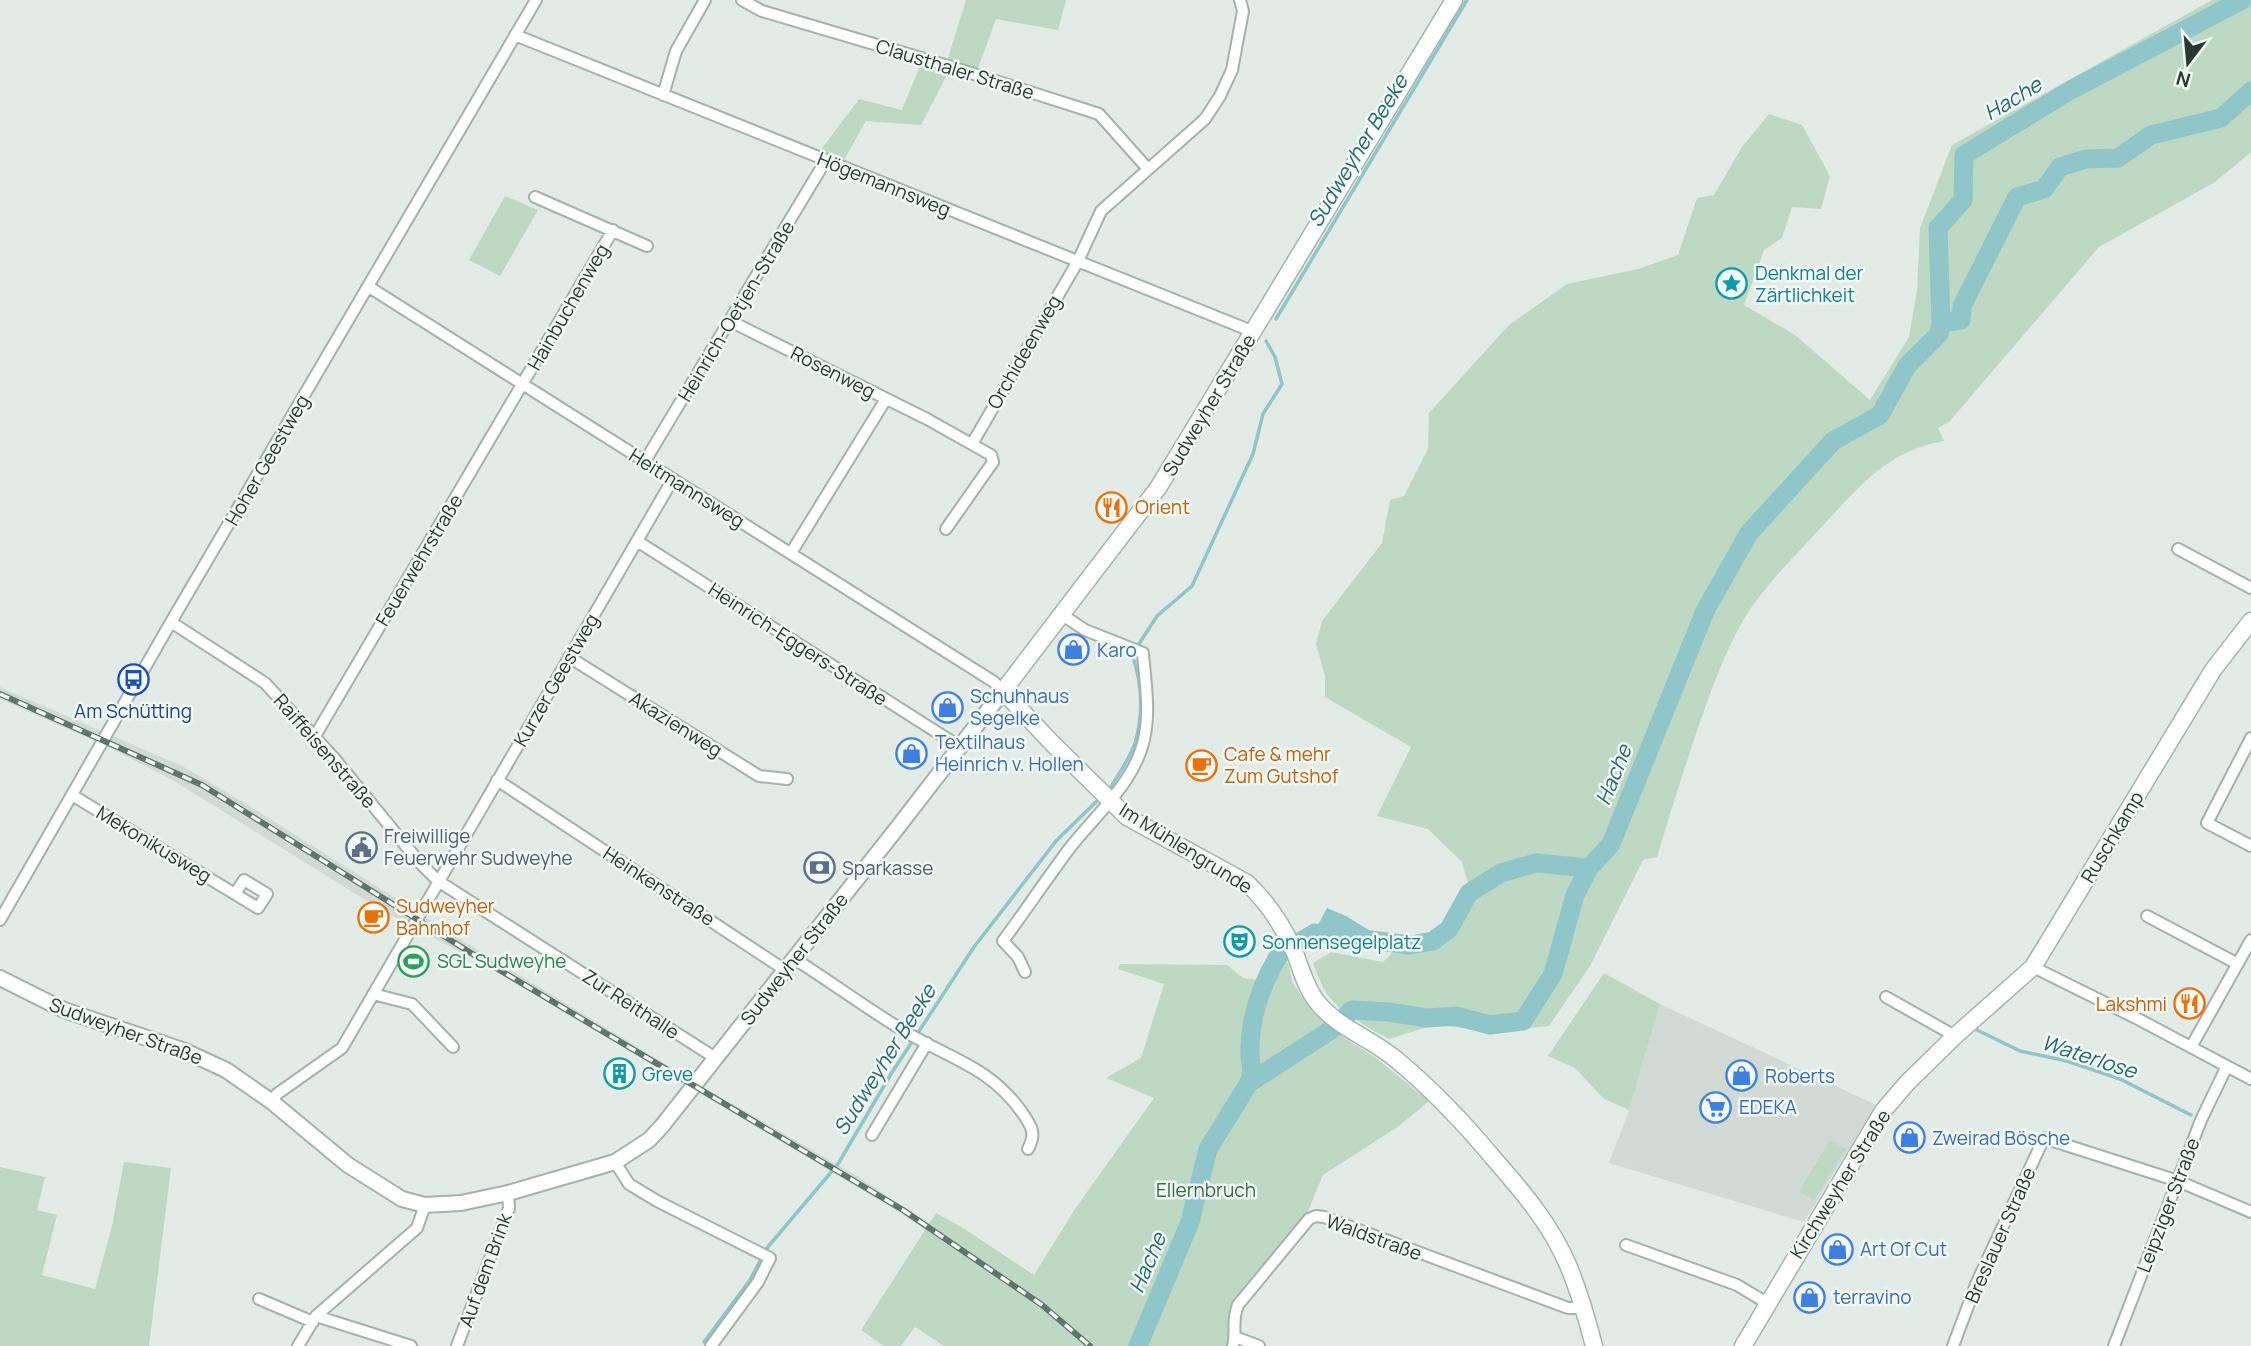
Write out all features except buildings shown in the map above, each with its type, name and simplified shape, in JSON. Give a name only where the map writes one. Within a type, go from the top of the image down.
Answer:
[{"type":"main road","name":"Sudweyher Straße","points":[[1003,691],[1158,488],[1454,0]]},
{"type":"main road","name":"Ruschkamp","points":[[1955,1036],[2033,967],[2213,670],[2251,621]]},
{"type":"main road","name":"Im Mühlengrunde","points":[[1003,691],[1127,817],[1248,883],[1264,898],[1293,948],[1315,999],[1330,1016],[1394,1057],[1423,1082],[1451,1109],[1521,1189],[1568,1263],[1594,1346]]},
{"type":"main road","name":"Kirchweyher Straße","points":[[1743,1346],[1882,1111],[1955,1036]]},
{"type":"street","name":"Hoher Geestweg","points":[[0,920],[5,900],[72,795],[536,0]]},
{"type":"street","points":[[663,95],[676,51],[705,0]]},
{"type":"street","name":"Clausthaler Straße","points":[[742,0],[762,11],[1099,114],[1148,169]]},
{"type":"street","name":"Orchideenweg","points":[[972,444],[1078,261],[1101,211],[1205,119],[1220,96],[1232,70],[1243,11],[1240,0]]},
{"type":"street","name":"Högemannsweg","points":[[515,36],[1254,332]]},
{"type":"street","name":"Heinrich-Oetjen-Straße","points":[[645,461],[826,160]]},
{"type":"street","name":"Hainbuchenweg","points":[[535,197],[647,246]]},
{"type":"street","name":"Hainbuchenweg","points":[[523,383],[613,230]]},
{"type":"street","name":"Heitmannsweg","points":[[369,287],[995,682],[1003,691]]},
{"type":"street","name":"Rosenweg","points":[[730,321],[886,399],[791,553]]},
{"type":"street","name":"Feuerwehrstraße","points":[[315,736],[523,383]]},
{"type":"street","points":[[886,399],[991,455],[993,462],[946,529]]},
{"type":"street","name":"Kurzer Geestweg","points":[[438,881],[673,479]]},
{"type":"street","name":"Heinrich-Eggers-Straße","points":[[637,541],[960,747]]},
{"type":"street","points":[[2178,548],[2251,588]]},
{"type":"street","points":[[1025,972],[1018,957],[1003,941],[1070,849],[1119,791],[1138,758],[1145,736],[1147,715],[1143,653],[1085,630],[1061,614]]},
{"type":"street","name":"Raiffeisenstraße","points":[[172,622],[265,683],[315,736],[438,881]]},
{"type":"street","name":"Akazienweg","points":[[569,657],[759,776],[787,779]]},
{"type":"street","name":"Sudweyher Straße","points":[[0,978],[64,1010],[207,1060],[272,1102],[348,1165],[393,1194],[425,1205],[443,1206],[508,1193],[615,1162],[649,1140],[717,1059],[1003,691]]},
{"type":"street","points":[[2251,738],[2207,823],[2251,846]]},
{"type":"street","name":"Heinkenstraße","points":[[498,780],[789,964],[927,1044],[992,1078],[1013,1099],[1034,1129],[1033,1141],[1028,1149]]},
{"type":"street","name":"Mekonikusweg","points":[[72,795],[235,894]]},
{"type":"street","points":[[272,1102],[277,1094],[342,1048],[438,881]]},
{"type":"street","name":"Zur Reithalle","points":[[438,881],[717,1059]]},
{"type":"street","points":[[2147,916],[2238,964]]},
{"type":"street","points":[[2191,1048],[2251,940]]},
{"type":"street","points":[[2033,967],[2251,1079]]},
{"type":"street","points":[[373,994],[412,1004],[453,1047]]},
{"type":"street","points":[[1886,997],[1955,1036]]},
{"type":"street","points":[[872,1135],[927,1044]]},
{"type":"street","name":"Leipziger Straße","points":[[2114,1346],[2201,1120],[2227,1066]]},
{"type":"street","name":"Breslauer Straße","points":[[1952,1346],[1977,1282],[2044,1138],[2178,1181]]},
{"type":"street","points":[[615,1162],[629,1184],[770,1258],[758,1282],[710,1346]]},
{"type":"street","points":[[2178,1181],[2251,1212]]},
{"type":"street","name":"Auf dem Brink","points":[[457,1346],[509,1208],[508,1193]]},
{"type":"street","points":[[298,1346],[314,1319],[417,1228],[425,1205]]},
{"type":"street","name":"Waldstraße","points":[[1234,1341],[1233,1316],[1238,1305],[1309,1219],[1316,1216],[1568,1308],[1584,1308]]},
{"type":"street","points":[[1626,1245],[1737,1285],[1767,1303]]},
{"type":"street","points":[[259,1299],[314,1319],[411,1346]]},
{"type":"street","points":[[1234,1341],[1259,1346]]},
{"type":"shaded area","points":[[0,687],[184,767],[701,1086],[857,1176],[1046,1300],[1039,1311],[904,1215],[487,966],[388,914],[174,781],[105,745],[0,699]]},
{"type":"shaded area","points":[[1660,1004],[1876,1105],[1804,1222],[1609,1163],[1629,1110]]},
{"type":"green space","points":[[966,0],[1066,0],[1058,30],[996,19],[977,71],[947,61]]},
{"type":"green space","points":[[2212,0],[2251,0],[2251,152],[2215,182],[2099,247],[1949,422],[1938,428],[1944,441],[1908,452],[1879,470],[1841,506],[1763,591],[1745,617],[1719,670],[1657,857],[1643,860],[1590,966],[1549,1026],[1497,1031],[1434,1025],[1389,1039],[1355,1020],[1340,1008],[1325,990],[1313,963],[1331,952],[1383,962],[1397,948],[1440,943],[1458,925],[1469,887],[1462,862],[1428,829],[1377,816],[1411,747],[1325,697],[1325,676],[1316,644],[1322,621],[1382,543],[1390,500],[1404,496],[1428,449],[1429,413],[1509,325],[1567,284],[1638,269],[1678,255],[1697,198],[1714,195],[1742,147],[1769,114],[1802,125],[1830,176],[1821,209],[1792,207],[1782,238],[1764,250],[1744,305],[1795,335],[1870,400],[1909,337],[1917,291],[1920,228],[1952,145]]},
{"type":"green space","points":[[921,64],[948,73],[921,125],[866,121],[844,160],[820,151],[859,99],[902,110]]},
{"type":"green space","points":[[505,196],[538,210],[500,276],[469,260]]},
{"type":"green space","name":"Ellernbruch","points":[[1286,957],[1293,983],[1311,1010],[1429,1101],[1399,1126],[1323,1175],[1306,1216],[1235,1304],[1229,1346],[944,1346],[915,1327],[901,1346],[884,1346],[861,1330],[936,1213],[1034,1275],[1075,1209],[1154,1098],[1106,1078],[1141,1058],[1164,984],[1118,969],[1120,964],[1227,965],[1243,978],[1270,981],[1280,961]]},
{"type":"green space","points":[[1604,973],[1660,1004],[1629,1110],[1604,1099],[1575,1068],[1548,1056]]},
{"type":"green space","points":[[1830,1140],[1846,1149],[1814,1200],[1799,1192]]},
{"type":"green space","points":[[124,1162],[171,1168],[149,1346],[0,1346],[0,1167],[45,1177],[37,1210],[57,1215],[42,1275],[95,1289],[112,1226]]},
{"type":"water","points":[[1327,908],[1372,932],[1366,943],[1325,943],[1315,939],[1317,927]]},
{"type":"waterway","name":"Sudweyher Beeke","points":[[1276,319],[1467,0]]},
{"type":"waterway","name":"Hache","points":[[1138,1346],[1190,1222],[1208,1149],[1249,1083],[1331,1030],[1352,1010],[1427,1018],[1456,1016],[1490,1025],[1523,1021],[1553,974],[1575,895],[1589,868],[1611,844],[1705,611],[1749,533],[1833,441],[1880,415],[1907,366],[1939,334],[1941,323],[1938,228],[1963,200],[1964,155],[2071,90],[2242,0]]},
{"type":"waterway","name":"Hache","points":[[1941,323],[1961,320],[1962,306],[2017,197],[2044,189],[2060,167],[2086,159],[2118,158],[2151,135],[2221,118],[2251,91]]},
{"type":"waterway","name":"Sudweyher Beeke","points":[[1137,647],[1157,616],[1192,586],[1253,454],[1263,414],[1282,384],[1275,357],[1266,341]]},
{"type":"waterway","name":"Sudweyher Beeke","points":[[1111,787],[1133,749],[1140,721],[1140,687],[1132,654]]},
{"type":"waterway","name":"Sudweyher Beeke","points":[[704,1342],[750,1280],[767,1248],[838,1164],[891,1074],[974,947],[1056,841],[1099,799]]},
{"type":"waterway","points":[[1249,1083],[1254,1012],[1267,978],[1283,952],[1315,933],[1410,945],[1433,941],[1449,929],[1469,893],[1501,873],[1536,863],[1589,868]]},
{"type":"waterway","name":"Waterlose","points":[[1977,1030],[2020,1051],[2067,1061],[2120,1079],[2191,1115]]},
{"type":"railway","points":[[0,694],[202,785],[471,953],[903,1210],[1042,1305],[1090,1346]]},
{"type":"place","name":"Denkmal der Zärtlichkeit","points":[[1732,284]]},
{"type":"place","name":"Orient","points":[[1112,507]]},
{"type":"place","name":"Karo","points":[[1074,650]]},
{"type":"place","name":"Am Schütting","points":[[133,680]]},
{"type":"place","name":"Schuhhaus Segelke","points":[[947,707]]},
{"type":"place","name":"Textilhaus Heinrich v. Hollen","points":[[912,753]]},
{"type":"place","name":"Cafe & mehr Zum Gutshof","points":[[1201,765]]},
{"type":"place","name":"Freiwillige Feuerwehr Sudweyhe","points":[[361,847]]},
{"type":"place","name":"Sparkasse","points":[[819,868]]},
{"type":"place","name":"Sudweyher Bahnhof","points":[[373,917]]},
{"type":"place","name":"Sonnensegelplatz","points":[[1239,942]]},
{"type":"place","name":"SGL Sudweyhe","points":[[414,961]]},
{"type":"place","name":"Lakshmi","points":[[2190,1004]]},
{"type":"place","name":"Greve","points":[[619,1074]]},
{"type":"place","name":"Roberts","points":[[1742,1076]]},
{"type":"place","name":"EDEKA","points":[[1716,1107]]},
{"type":"place","name":"Zweirad Bösche","points":[[1909,1138]]},
{"type":"place","name":"Art Of Cut","points":[[1837,1249]]},
{"type":"place","name":"terravino","points":[[1810,1297]]}]
